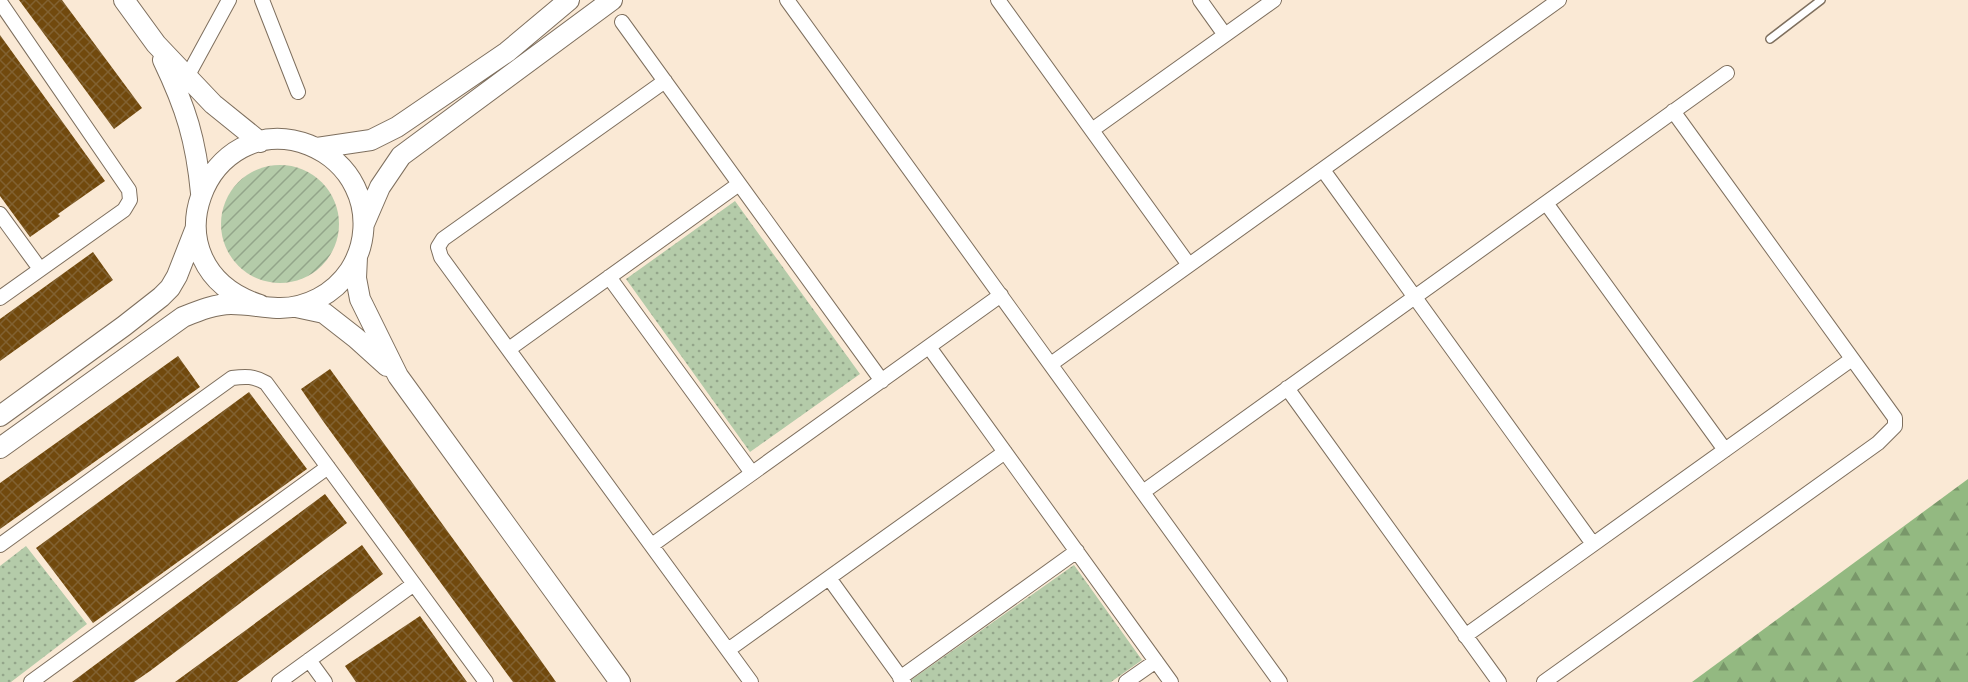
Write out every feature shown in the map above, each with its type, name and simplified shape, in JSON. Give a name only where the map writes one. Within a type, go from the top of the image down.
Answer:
[{"type":"main road","points":[[124,0],[156,44],[187,77],[232,121],[260,142]]},
{"type":"main road","points":[[317,148],[371,140],[398,127],[507,52],[569,0]]},
{"type":"main road","points":[[364,224],[380,187],[401,156],[612,0]]},
{"type":"main road","points":[[156,44],[191,128],[198,158],[201,193]]},
{"type":"main road","points":[[0,416],[124,326],[170,288],[183,264],[195,230],[196,211],[201,193],[211,175],[224,160],[241,149],[260,142],[289,140],[317,148],[339,164],[355,185],[362,204],[364,224],[357,257],[356,278],[360,299],[398,376],[620,682]]},
{"type":"main road","points":[[195,230],[203,259],[220,284],[245,301],[277,308],[315,300],[332,290],[342,280],[357,257]]},
{"type":"main road","points":[[0,448],[183,317],[196,311],[229,304],[260,305]]},
{"type":"main road","points":[[295,306],[324,313],[332,318],[398,376]]},
{"type":"street","points":[[187,77],[229,0]]},
{"type":"street","points":[[262,0],[298,92]]},
{"type":"street","points":[[998,0],[1189,265]]},
{"type":"street","points":[[1200,0],[1225,35]]},
{"type":"street","points":[[1092,130],[1274,0]]},
{"type":"street","points":[[1051,364],[1559,0]]},
{"type":"street","points":[[0,2],[129,190],[130,200],[124,210],[0,298]]},
{"type":"street","points":[[791,2],[1280,682]]},
{"type":"street","points":[[622,22],[882,381]]},
{"type":"street","points":[[1143,492],[1727,73]]},
{"type":"street","points":[[665,81],[443,239],[438,247],[441,257],[751,682]]},
{"type":"street","points":[[1544,682],[1890,432],[1895,426],[1894,418],[1852,358],[1673,111]]},
{"type":"street","points":[[1323,170],[1593,544]]},
{"type":"street","points":[[509,349],[739,184]]},
{"type":"street","points":[[1546,203],[1725,450]]},
{"type":"street","points":[[0,214],[40,268]]},
{"type":"street","points":[[609,277],[752,474]]},
{"type":"street","points":[[652,545],[1001,295]]},
{"type":"street","points":[[929,347],[1171,682]]},
{"type":"street","points":[[1466,636],[1852,358]]},
{"type":"street","points":[[0,545],[232,378],[245,376],[256,378],[266,383],[486,682]]},
{"type":"street","points":[[1287,388],[1499,682]]},
{"type":"street","points":[[728,650],[1005,452]]},
{"type":"street","points":[[31,682],[328,467]]},
{"type":"street","points":[[829,578],[902,680],[1077,551]]},
{"type":"street","points":[[279,682],[414,584]]},
{"type":"street","points":[[309,660],[325,682]]},
{"type":"street","points":[[1126,682],[1156,661]]},
{"type":"lane","points":[[1770,39],[1821,0]]},
{"type":"green space","points":[[280,165],[302,170],[322,182],[334,202],[339,224],[334,246],[322,266],[302,278],[280,283],[258,278],[238,266],[226,246],[221,224],[226,202],[238,182],[258,170]]},
{"type":"green space","points":[[735,201],[860,374],[750,452],[626,279]]},
{"type":"green space","points":[[1968,479],[1968,682],[1692,682]]},
{"type":"green space","points":[[26,546],[87,624],[11,682],[0,682],[0,566]]},
{"type":"green space","points":[[1074,565],[1142,660],[1111,682],[913,682],[911,680]]},
{"type":"building","points":[[19,0],[62,0],[142,108],[114,129]]},
{"type":"building","points":[[0,35],[105,181],[30,237],[0,196]]},
{"type":"building","points":[[93,252],[113,280],[0,361],[0,319]]},
{"type":"building","points":[[178,356],[200,387],[0,529],[0,483]]},
{"type":"building","points":[[330,369],[556,682],[513,682],[323,421],[301,389]]},
{"type":"building","points":[[249,392],[307,469],[93,623],[36,548]]},
{"type":"building","points":[[325,494],[347,523],[150,671],[134,682],[72,682]]},
{"type":"building","points":[[362,545],[383,574],[237,682],[175,682]]},
{"type":"building","points":[[420,616],[467,682],[356,682],[345,666]]}]
